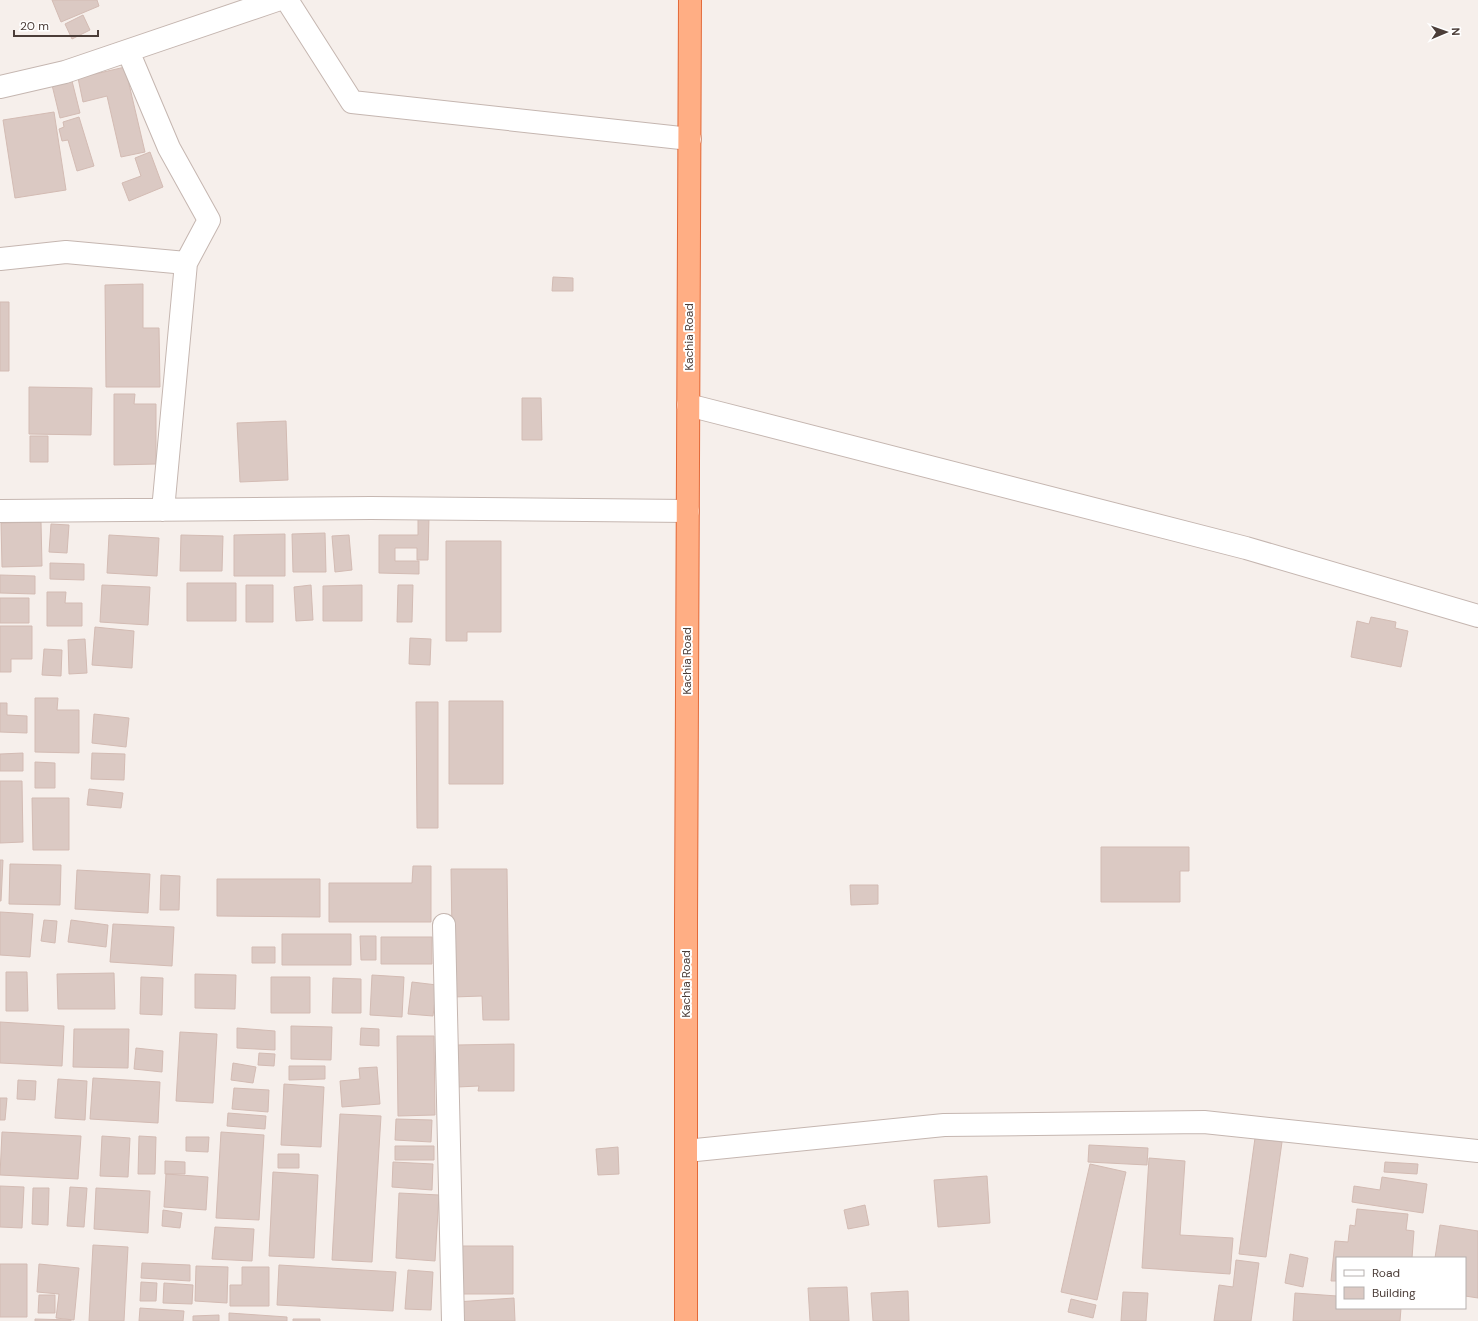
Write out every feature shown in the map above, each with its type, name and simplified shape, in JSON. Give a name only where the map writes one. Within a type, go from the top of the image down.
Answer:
[{"type":"highway","name":"Kachia Road","points":[[686,1321],[690,0]]},
{"type":"street","points":[[0,87],[65,72],[277,0]]},
{"type":"street","points":[[287,0],[352,102],[690,139]]},
{"type":"street","points":[[128,51],[169,148],[209,220],[186,263],[163,510]]},
{"type":"street","points":[[0,259],[66,252],[186,263]]},
{"type":"street","points":[[688,405],[1246,548],[1478,616]]},
{"type":"street","points":[[0,511],[371,508],[688,511]]},
{"type":"street","points":[[444,925],[454,1321]]},
{"type":"street","points":[[686,1151],[944,1125],[1204,1122],[1478,1151]]},
{"type":"building","points":[[52,0],[97,0],[99,6],[61,22]]},
{"type":"building","points":[[83,15],[90,30],[72,39],[65,24]]},
{"type":"building","points":[[125,67],[145,152],[121,157],[107,96],[83,102],[78,78]]},
{"type":"building","points":[[72,81],[80,113],[60,118],[52,85]]},
{"type":"building","points":[[54,112],[66,190],[15,198],[3,120]]},
{"type":"building","points":[[79,117],[94,166],[77,171],[68,140],[62,141],[59,129],[64,127],[63,122]]},
{"type":"building","points":[[150,152],[163,187],[129,201],[122,183],[141,176],[135,158]]},
{"type":"building","points":[[553,277],[573,278],[573,291],[552,291]]},
{"type":"building","points":[[143,284],[143,328],[159,328],[160,387],[106,387],[105,285]]},
{"type":"building","points":[[0,302],[9,302],[9,371],[0,371]]},
{"type":"building","points":[[29,387],[92,388],[91,435],[29,434]]},
{"type":"building","points":[[114,394],[135,394],[134,404],[156,404],[156,464],[114,465]]},
{"type":"building","points":[[522,398],[541,398],[542,440],[522,440]]},
{"type":"building","points":[[286,421],[288,480],[240,482],[237,423]]},
{"type":"building","points":[[30,436],[48,436],[48,462],[30,462]]},
{"type":"building","points":[[418,517],[429,517],[428,560],[417,560],[417,548],[395,548],[395,561],[419,561],[419,574],[379,573],[379,535],[418,535]]},
{"type":"building","points":[[41,522],[42,566],[2,567],[1,523]]},
{"type":"building","points":[[51,524],[69,525],[67,553],[49,552]]},
{"type":"building","points":[[325,533],[326,572],[293,572],[292,534]]},
{"type":"building","points":[[285,534],[285,576],[234,576],[234,535]]},
{"type":"building","points":[[109,535],[159,538],[157,576],[107,573]]},
{"type":"building","points":[[181,535],[223,536],[222,571],[180,571]]},
{"type":"building","points":[[349,535],[352,570],[335,572],[332,536]]},
{"type":"building","points":[[446,541],[501,541],[501,632],[467,632],[467,641],[446,641]]},
{"type":"building","points":[[50,563],[84,564],[84,580],[50,579]]},
{"type":"building","points":[[0,575],[35,576],[35,594],[0,593]]},
{"type":"building","points":[[187,583],[236,583],[236,621],[187,621]]},
{"type":"building","points":[[102,585],[150,587],[148,625],[100,622]]},
{"type":"building","points":[[246,585],[273,585],[273,622],[246,622]]},
{"type":"building","points":[[311,585],[313,620],[296,621],[294,587]]},
{"type":"building","points":[[362,585],[362,621],[323,621],[323,586]]},
{"type":"building","points":[[398,585],[413,585],[412,622],[397,622]]},
{"type":"building","points":[[47,592],[66,592],[65,603],[82,603],[82,626],[47,626]]},
{"type":"building","points":[[0,598],[29,598],[29,623],[0,623]]},
{"type":"building","points":[[1371,617],[1396,622],[1395,628],[1408,631],[1401,667],[1351,657],[1357,621],[1369,624]]},
{"type":"building","points":[[0,626],[32,626],[32,659],[11,659],[11,672],[0,672]]},
{"type":"building","points":[[95,627],[134,631],[132,668],[92,665]]},
{"type":"building","points":[[410,638],[431,639],[430,665],[409,664]]},
{"type":"building","points":[[85,639],[87,673],[69,674],[68,640]]},
{"type":"building","points":[[44,649],[62,650],[61,676],[42,675]]},
{"type":"building","points":[[35,698],[58,698],[57,710],[79,710],[79,753],[35,752]]},
{"type":"building","points":[[449,701],[503,701],[503,784],[449,784]]},
{"type":"building","points":[[416,702],[438,702],[438,828],[417,828]]},
{"type":"building","points":[[0,703],[7,703],[7,715],[27,716],[27,733],[0,732]]},
{"type":"building","points":[[94,714],[129,718],[126,747],[92,743]]},
{"type":"building","points":[[23,753],[23,771],[0,771],[0,754]]},
{"type":"building","points":[[92,753],[125,754],[124,780],[91,779]]},
{"type":"building","points":[[35,762],[55,763],[55,788],[35,788]]},
{"type":"building","points":[[0,781],[22,781],[23,842],[0,843]]},
{"type":"building","points":[[89,789],[123,793],[121,808],[87,805]]},
{"type":"building","points":[[32,798],[69,798],[69,850],[33,850]]},
{"type":"building","points":[[1101,847],[1189,847],[1189,871],[1180,871],[1180,902],[1101,902]]},
{"type":"building","points":[[0,860],[3,860],[1,901],[0,901]]},
{"type":"building","points":[[10,864],[61,865],[60,905],[9,904]]},
{"type":"building","points":[[413,866],[431,866],[431,922],[329,922],[329,883],[412,883]]},
{"type":"building","points":[[451,869],[507,869],[509,1020],[483,1020],[482,996],[453,997]]},
{"type":"building","points":[[77,870],[150,874],[148,913],[75,909]]},
{"type":"building","points":[[161,875],[180,876],[179,910],[160,910]]},
{"type":"building","points":[[217,879],[320,879],[320,917],[217,916]]},
{"type":"building","points":[[850,885],[878,885],[878,904],[851,905]]},
{"type":"building","points":[[0,912],[33,914],[30,957],[0,955]]},
{"type":"building","points":[[44,920],[57,921],[55,943],[41,941]]},
{"type":"building","points":[[71,920],[108,925],[106,947],[68,942]]},
{"type":"building","points":[[113,924],[174,927],[172,966],[110,962]]},
{"type":"building","points":[[282,934],[351,934],[351,965],[282,965]]},
{"type":"building","points":[[360,936],[376,936],[376,960],[361,960]]},
{"type":"building","points":[[381,937],[432,937],[432,964],[381,964]]},
{"type":"building","points":[[252,947],[275,947],[275,963],[252,963]]},
{"type":"building","points":[[6,972],[27,972],[28,1011],[6,1011]]},
{"type":"building","points":[[114,973],[115,1009],[58,1009],[57,974]]},
{"type":"building","points":[[195,974],[236,975],[235,1009],[195,1008]]},
{"type":"building","points":[[372,975],[404,977],[402,1017],[370,1015]]},
{"type":"building","points":[[141,977],[163,978],[162,1015],[140,1014]]},
{"type":"building","points":[[271,977],[310,977],[310,1013],[271,1013]]},
{"type":"building","points":[[333,978],[361,979],[361,1013],[332,1013]]},
{"type":"building","points":[[412,982],[437,985],[433,1016],[408,1014]]},
{"type":"building","points":[[0,1022],[64,1026],[62,1066],[0,1063]]},
{"type":"building","points":[[291,1026],[332,1027],[331,1060],[291,1059]]},
{"type":"building","points":[[237,1028],[275,1031],[275,1050],[237,1048]]},
{"type":"building","points":[[361,1028],[379,1029],[379,1046],[360,1045]]},
{"type":"building","points":[[74,1029],[129,1029],[128,1068],[73,1067]]},
{"type":"building","points":[[180,1032],[217,1034],[213,1103],[176,1101]]},
{"type":"building","points":[[397,1036],[434,1036],[435,1115],[398,1116]]},
{"type":"building","points":[[514,1044],[514,1091],[478,1091],[479,1086],[457,1087],[457,1045]]},
{"type":"building","points":[[136,1048],[163,1051],[162,1072],[134,1069]]},
{"type":"building","points":[[259,1053],[275,1054],[274,1066],[258,1065]]},
{"type":"building","points":[[233,1063],[256,1067],[253,1083],[231,1080]]},
{"type":"building","points":[[289,1066],[325,1066],[325,1079],[289,1080]]},
{"type":"building","points":[[377,1067],[380,1104],[342,1107],[340,1081],[360,1079],[359,1068]]},
{"type":"building","points":[[93,1078],[160,1082],[158,1123],[90,1119]]},
{"type":"building","points":[[58,1079],[87,1081],[85,1120],[55,1118]]},
{"type":"building","points":[[18,1080],[36,1081],[35,1100],[17,1099]]},
{"type":"building","points":[[284,1084],[324,1087],[321,1147],[281,1145]]},
{"type":"building","points":[[234,1088],[269,1090],[268,1112],[232,1109]]},
{"type":"building","points":[[0,1098],[7,1098],[5,1120],[0,1120]]},
{"type":"building","points":[[228,1113],[266,1116],[265,1129],[227,1126]]},
{"type":"building","points":[[340,1114],[381,1116],[372,1262],[332,1260]]},
{"type":"building","points":[[396,1119],[432,1120],[431,1142],[395,1140]]},
{"type":"building","points":[[2,1132],[81,1136],[78,1179],[0,1175]]},
{"type":"building","points":[[221,1132],[264,1135],[259,1220],[216,1218]]},
{"type":"building","points":[[102,1136],[130,1138],[128,1177],[100,1176]]},
{"type":"building","points":[[139,1136],[156,1137],[155,1174],[138,1174]]},
{"type":"building","points":[[186,1137],[209,1137],[208,1152],[186,1151]]},
{"type":"building","points":[[1255,1138],[1282,1142],[1266,1257],[1239,1254]]},
{"type":"building","points":[[1089,1145],[1148,1148],[1147,1165],[1088,1162]]},
{"type":"building","points":[[395,1146],[434,1146],[434,1160],[395,1160]]},
{"type":"building","points":[[618,1147],[619,1174],[598,1175],[596,1149]]},
{"type":"building","points":[[278,1154],[299,1154],[299,1168],[278,1168]]},
{"type":"building","points":[[1149,1158],[1185,1161],[1180,1235],[1233,1238],[1230,1274],[1142,1268]]},
{"type":"building","points":[[165,1161],[185,1162],[185,1174],[165,1174]]},
{"type":"building","points":[[393,1162],[433,1164],[432,1190],[392,1187]]},
{"type":"building","points":[[1385,1162],[1418,1164],[1417,1174],[1384,1172]]},
{"type":"building","points":[[1090,1164],[1126,1172],[1097,1300],[1061,1292]]},
{"type":"building","points":[[273,1172],[318,1175],[314,1258],[269,1256]]},
{"type":"building","points":[[166,1174],[208,1177],[206,1210],[164,1207]]},
{"type":"building","points":[[987,1176],[990,1223],[938,1227],[934,1180]]},
{"type":"building","points":[[1382,1177],[1427,1184],[1423,1213],[1352,1202],[1354,1186],[1380,1190]]},
{"type":"building","points":[[0,1186],[24,1187],[22,1228],[0,1227]]},
{"type":"building","points":[[70,1187],[87,1188],[84,1227],[67,1226]]},
{"type":"building","points":[[33,1188],[49,1188],[48,1225],[32,1224]]},
{"type":"building","points":[[96,1188],[150,1191],[148,1233],[94,1229]]},
{"type":"building","points":[[399,1193],[439,1195],[435,1261],[396,1258]]},
{"type":"building","points":[[865,1205],[869,1225],[848,1229],[844,1210]]},
{"type":"building","points":[[1357,1209],[1408,1214],[1406,1230],[1414,1231],[1412,1257],[1336,1257],[1336,1281],[1331,1281],[1335,1241],[1348,1242],[1350,1225],[1355,1226]]},
{"type":"building","points":[[163,1210],[182,1213],[180,1228],[162,1226]]},
{"type":"building","points":[[1440,1225],[1478,1231],[1478,1298],[1466,1296],[1466,1257],[1435,1257]]},
{"type":"building","points":[[215,1227],[254,1229],[252,1261],[212,1259]]},
{"type":"building","points":[[93,1245],[128,1247],[124,1321],[89,1321]]},
{"type":"building","points":[[462,1246],[513,1246],[513,1294],[462,1294]]},
{"type":"building","points":[[1290,1254],[1308,1258],[1303,1287],[1285,1283]]},
{"type":"building","points":[[1236,1260],[1259,1263],[1251,1321],[1214,1321],[1219,1285],[1233,1287]]},
{"type":"building","points":[[142,1263],[190,1265],[190,1281],[141,1278]]},
{"type":"building","points":[[0,1264],[27,1264],[27,1317],[0,1317]]},
{"type":"building","points":[[39,1264],[79,1268],[74,1320],[56,1318],[59,1294],[37,1292]]},
{"type":"building","points":[[279,1265],[396,1272],[393,1311],[277,1305]]},
{"type":"building","points":[[196,1266],[228,1267],[227,1303],[195,1301]]},
{"type":"building","points":[[242,1267],[269,1267],[269,1306],[230,1306],[230,1285],[242,1285]]},
{"type":"building","points":[[408,1270],[433,1272],[431,1310],[405,1309]]},
{"type":"building","points":[[141,1282],[157,1283],[156,1301],[140,1301]]},
{"type":"building","points":[[164,1283],[193,1285],[192,1304],[163,1303]]},
{"type":"building","points":[[847,1287],[849,1321],[810,1321],[808,1288]]},
{"type":"building","points":[[908,1291],[909,1321],[873,1321],[871,1293]]},
{"type":"building","points":[[1123,1292],[1148,1293],[1146,1321],[1121,1321]]},
{"type":"building","points":[[1295,1293],[1336,1296],[1336,1309],[1401,1309],[1400,1321],[1293,1321]]},
{"type":"building","points":[[39,1295],[55,1295],[55,1313],[38,1313]]},
{"type":"building","points":[[514,1298],[515,1321],[458,1321],[456,1302]]},
{"type":"building","points":[[1071,1299],[1096,1305],[1093,1318],[1068,1312]]},
{"type":"building","points":[[140,1308],[184,1311],[183,1321],[139,1321]]},
{"type":"building","points":[[229,1313],[287,1317],[287,1321],[229,1321]]},
{"type":"building","points":[[219,1315],[219,1321],[193,1321],[193,1316]]},
{"type":"building","points":[[35,1319],[71,1320],[71,1321],[35,1321]]},
{"type":"building","points":[[293,1319],[320,1319],[320,1321],[293,1321]]}]
